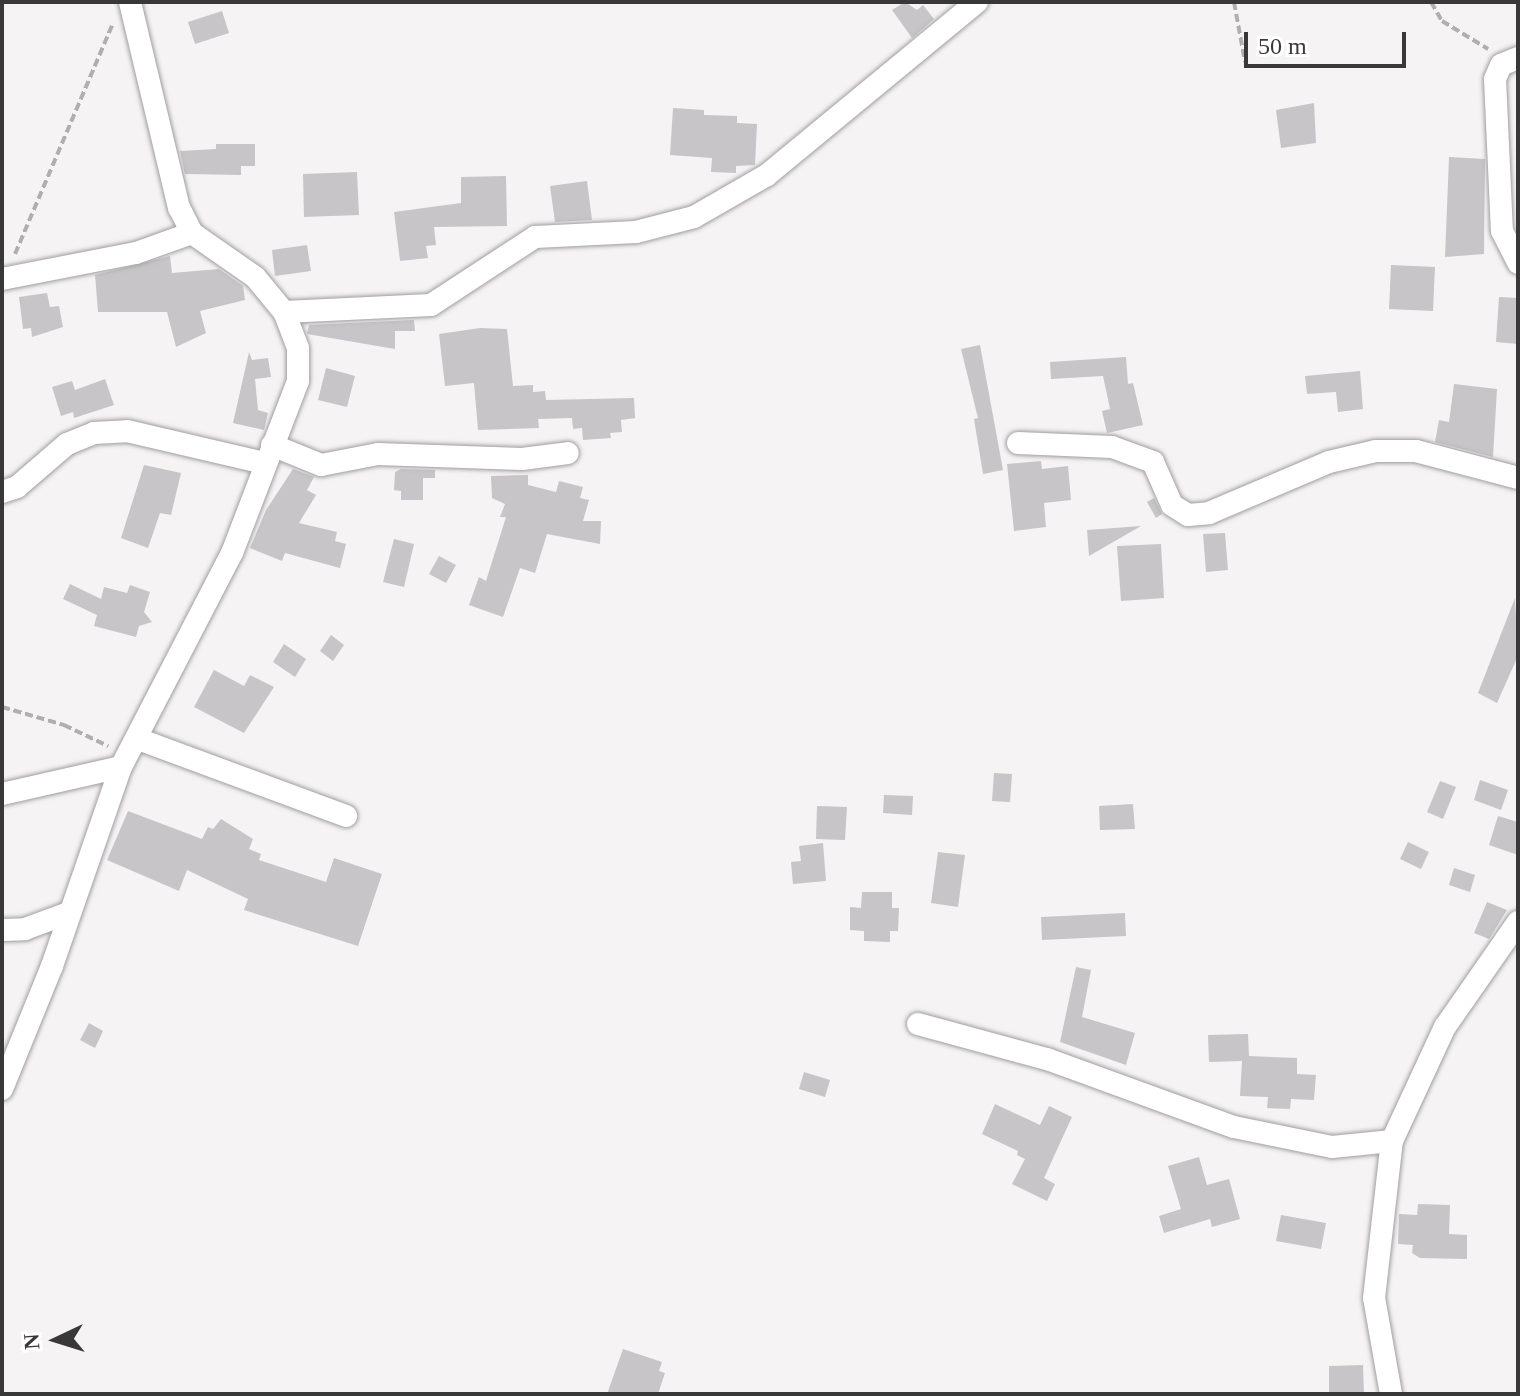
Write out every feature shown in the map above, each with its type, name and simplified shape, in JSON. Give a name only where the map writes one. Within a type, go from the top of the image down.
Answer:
[{"type":"street","points":[[284,312],[431,305],[535,237],[636,232],[694,217],[767,175],[977,2]]},
{"type":"street","points":[[2,1089],[129,754],[232,553],[298,381],[299,363],[284,312],[255,277],[192,233],[165,167],[123,8]]},
{"type":"street","points":[[1515,58],[1501,65],[1495,79],[1502,231],[1518,263]]},
{"type":"street","points":[[4,278],[136,253],[192,233]]},
{"type":"street","points":[[2,492],[17,487],[67,444],[94,433],[127,431],[321,465],[378,454],[522,459],[568,453]]},
{"type":"street","points":[[1018,443],[1112,447],[1153,462],[1172,505],[1188,515],[1209,513],[1329,462],[1376,451],[1416,451],[1518,478]]},
{"type":"street","points":[[2,794],[129,754],[346,816]]},
{"type":"street","points":[[2,930],[25,929],[68,913]]},
{"type":"street","points":[[1391,1394],[1374,1298],[1392,1141],[1445,1027],[1518,922]]},
{"type":"street","points":[[918,1024],[1047,1059],[1234,1127],[1332,1147],[1392,1141]]},
{"type":"path","points":[[1234,2],[1245,62]]},
{"type":"path","points":[[1431,2],[1442,21],[1473,43],[1515,58]]},
{"type":"path","points":[[4,278],[123,8]]},
{"type":"path","points":[[2,707],[64,725],[129,754]]},
{"type":"building","points":[[905,2],[917,10],[923,5],[934,19],[912,38],[892,10]]},
{"type":"building","points":[[222,11],[229,33],[195,44],[188,22]]},
{"type":"building","points":[[1314,103],[1316,143],[1281,148],[1276,110]]},
{"type":"building","points":[[673,108],[704,110],[704,115],[737,116],[737,123],[757,124],[755,165],[736,166],[736,173],[711,172],[712,158],[670,155]]},
{"type":"building","points":[[216,144],[255,144],[255,166],[241,166],[241,175],[185,174],[180,151],[216,149]]},
{"type":"building","points":[[1449,157],[1485,159],[1484,254],[1445,257]]},
{"type":"building","points":[[357,172],[359,215],[304,217],[303,174]]},
{"type":"building","points":[[506,176],[507,226],[434,227],[436,245],[426,246],[428,258],[400,261],[394,212],[461,203],[461,177]]},
{"type":"building","points":[[587,181],[592,220],[555,222],[550,186]]},
{"type":"building","points":[[307,245],[311,271],[275,276],[272,250]]},
{"type":"building","points":[[170,256],[172,273],[219,269],[243,286],[245,300],[200,311],[206,333],[176,347],[167,312],[98,312],[95,275]]},
{"type":"building","points":[[1391,265],[1435,267],[1433,311],[1389,309]]},
{"type":"building","points":[[47,293],[50,307],[59,306],[63,327],[32,337],[31,328],[23,329],[19,297]]},
{"type":"building","points":[[1499,297],[1518,298],[1518,344],[1496,342]]},
{"type":"building","points":[[414,320],[415,331],[395,331],[395,349],[307,334],[309,325]]},
{"type":"building","points":[[480,328],[507,329],[513,386],[533,385],[533,392],[545,391],[546,400],[634,398],[635,418],[621,420],[622,432],[610,433],[611,438],[583,440],[582,428],[573,429],[572,418],[538,419],[539,428],[478,430],[474,383],[445,386],[439,334]]},
{"type":"building","points":[[980,345],[1003,470],[983,474],[974,419],[978,418],[961,349]]},
{"type":"building","points":[[249,352],[252,360],[268,358],[271,377],[255,379],[258,410],[268,413],[264,430],[233,423]]},
{"type":"building","points":[[1126,357],[1128,384],[1133,383],[1143,425],[1107,433],[1102,411],[1110,409],[1103,376],[1051,379],[1050,362]]},
{"type":"building","points":[[326,368],[355,376],[347,407],[318,400]]},
{"type":"building","points":[[1360,371],[1363,409],[1338,412],[1336,392],[1307,394],[1305,376]]},
{"type":"building","points":[[105,379],[114,405],[74,418],[73,412],[61,416],[52,387],[72,381],[75,390]]},
{"type":"building","points":[[1454,384],[1497,389],[1493,457],[1435,442],[1439,420],[1449,422]]},
{"type":"building","points":[[1041,461],[1042,469],[1068,466],[1071,500],[1044,503],[1046,527],[1014,531],[1007,464]]},
{"type":"building","points":[[144,465],[181,473],[171,515],[160,513],[148,548],[121,538]]},
{"type":"building","points":[[293,469],[314,477],[307,490],[316,495],[299,523],[337,532],[335,541],[346,544],[340,568],[285,553],[282,561],[250,548],[266,510]]},
{"type":"building","points":[[401,469],[435,470],[435,478],[423,478],[423,500],[401,500],[401,491],[394,490],[395,472]]},
{"type":"building","points":[[528,475],[528,485],[556,492],[559,481],[583,487],[580,498],[589,500],[583,521],[601,521],[600,544],[547,534],[535,573],[520,568],[503,617],[469,605],[479,577],[486,581],[506,517],[500,517],[505,504],[492,498],[491,476]]},
{"type":"building","points":[[1154,498],[1162,514],[1156,518],[1147,502]]},
{"type":"building","points":[[1141,526],[1089,556],[1087,530]]},
{"type":"building","points":[[1225,533],[1228,570],[1206,572],[1203,534]]},
{"type":"building","points":[[394,539],[414,544],[404,587],[383,582]]},
{"type":"building","points":[[1161,544],[1164,598],[1121,601],[1117,546]]},
{"type":"building","points":[[439,556],[456,565],[446,583],[429,574]]},
{"type":"building","points":[[70,584],[101,599],[104,587],[127,593],[130,585],[150,592],[144,612],[152,622],[139,626],[136,637],[94,626],[97,615],[63,599]]},
{"type":"building","points":[[1515,598],[1518,656],[1497,703],[1478,693]]},
{"type":"building","points":[[331,635],[344,645],[333,661],[320,651]]},
{"type":"building","points":[[284,644],[306,659],[295,677],[273,662]]},
{"type":"building","points":[[214,670],[244,686],[250,675],[274,687],[244,733],[194,707]]},
{"type":"building","points":[[994,773],[1012,774],[1010,802],[992,801]]},
{"type":"building","points":[[1480,780],[1508,790],[1501,810],[1474,800]]},
{"type":"building","points":[[1440,781],[1456,787],[1443,819],[1427,812]]},
{"type":"building","points":[[884,795],[913,796],[912,815],[883,813]]},
{"type":"building","points":[[1133,804],[1135,829],[1100,830],[1099,806]]},
{"type":"building","points":[[817,806],[847,807],[845,840],[816,839]]},
{"type":"building","points":[[128,811],[202,839],[208,827],[213,829],[221,819],[253,839],[249,849],[261,854],[259,860],[326,882],[334,858],[382,874],[358,946],[244,910],[248,899],[187,870],[179,891],[107,860]]},
{"type":"building","points":[[1498,816],[1518,822],[1518,855],[1489,845]]},
{"type":"building","points":[[1408,842],[1429,852],[1421,869],[1400,859]]},
{"type":"building","points":[[823,843],[826,881],[793,884],[791,862],[801,861],[799,846]]},
{"type":"building","points":[[938,852],[965,855],[958,907],[931,903]]},
{"type":"building","points":[[1454,868],[1475,875],[1470,892],[1449,885]]},
{"type":"building","points":[[862,892],[892,892],[892,908],[899,908],[898,931],[890,931],[890,942],[864,941],[864,931],[850,930],[850,907],[861,908]]},
{"type":"building","points":[[1487,902],[1507,910],[1489,939],[1474,933]]},
{"type":"building","points":[[1125,913],[1126,936],[1042,940],[1041,917]]},
{"type":"building","points":[[1076,967],[1091,970],[1082,1017],[1135,1033],[1126,1065],[1060,1042]]},
{"type":"building","points":[[89,1023],[103,1031],[95,1048],[80,1040]]},
{"type":"building","points":[[1248,1034],[1249,1056],[1297,1058],[1297,1074],[1316,1075],[1314,1100],[1291,1099],[1290,1109],[1267,1108],[1268,1097],[1240,1096],[1242,1061],[1209,1062],[1208,1035]]},
{"type":"building","points":[[804,1072],[830,1080],[825,1097],[799,1089]]},
{"type":"building","points":[[995,1104],[1040,1125],[1049,1106],[1072,1117],[1044,1178],[1055,1184],[1047,1201],[1012,1184],[1025,1159],[1017,1155],[1018,1151],[982,1134]]},
{"type":"building","points":[[1199,1157],[1207,1185],[1229,1179],[1240,1219],[1212,1227],[1210,1219],[1164,1233],[1159,1216],[1181,1209],[1168,1166]]},
{"type":"building","points":[[1418,1204],[1450,1205],[1449,1234],[1467,1235],[1467,1259],[1420,1258],[1412,1253],[1413,1245],[1398,1244],[1399,1214],[1417,1215]]},
{"type":"building","points":[[1281,1215],[1326,1223],[1321,1249],[1276,1241]]},
{"type":"building","points":[[623,1349],[662,1362],[659,1371],[665,1373],[658,1394],[607,1394]]},
{"type":"building","points":[[1363,1365],[1364,1394],[1329,1394],[1329,1366]]}]
